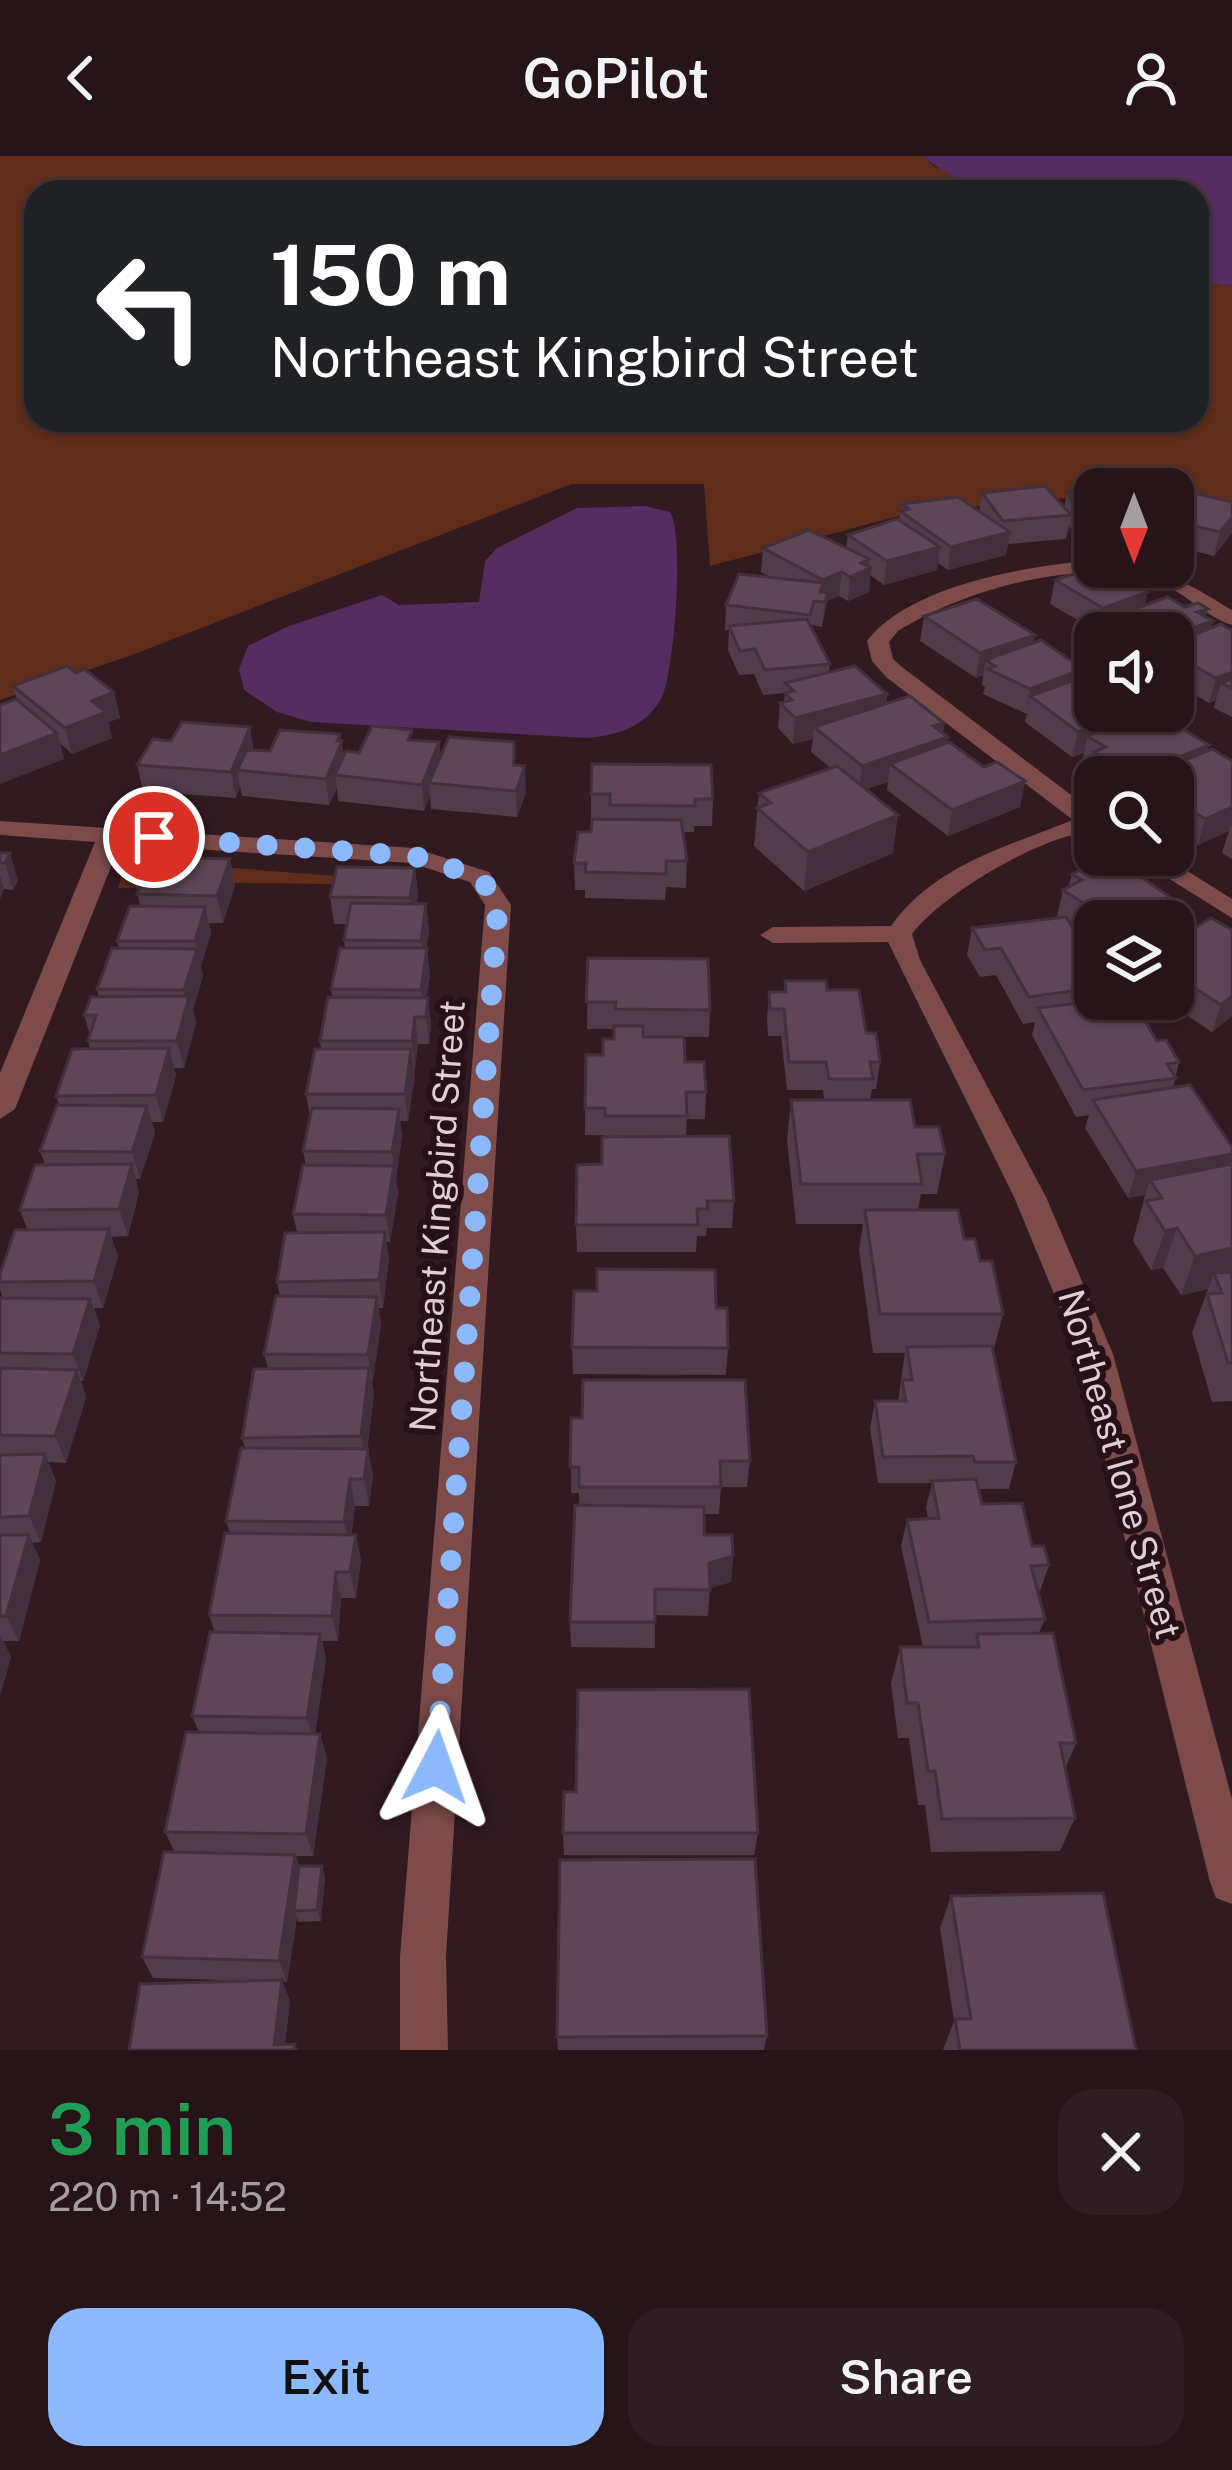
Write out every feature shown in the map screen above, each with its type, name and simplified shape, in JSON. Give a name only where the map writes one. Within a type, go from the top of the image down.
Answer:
[{"type":"street","points":[[1074,569],[914,609],[889,623],[878,639],[883,661],[894,672],[1074,809]]},
{"type":"street","points":[[1182,588],[1232,619]]},
{"type":"street","name":"Northeast Kingbird Street","points":[[0,828],[414,856],[480,877],[498,904],[424,1933],[424,2050]]},
{"type":"street","points":[[772,935],[899,934],[914,907],[939,887],[1074,831]]},
{"type":"street","points":[[0,1109],[111,834]]},
{"type":"street","points":[[1178,876],[1232,910]]},
{"type":"street","name":"Northeast Ione Street","points":[[899,934],[906,960],[1030,1197],[1096,1354],[1232,1882]]},
{"type":"shaded area","points":[[0,156],[923,156],[935,167],[971,180],[24,180],[24,432],[1209,432],[1209,283],[1232,286],[1232,513],[1194,498],[1194,468],[1074,468],[1074,497],[910,513],[710,566],[704,484],[572,484],[132,655],[0,700]]},
{"type":"shaded area","points":[[923,156],[1232,156],[1232,286],[1209,283],[1209,180],[967,180]]},
{"type":"shaded area","points":[[645,506],[670,512],[677,547],[676,605],[661,699],[630,728],[588,738],[311,722],[277,712],[244,690],[239,669],[248,646],[289,626],[382,595],[399,605],[479,602],[485,561],[497,548],[577,508]]},
{"type":"shaded area","points":[[153,862],[403,881],[404,885],[170,882],[163,888],[118,888],[122,875]]},
{"type":"building","points":[[1045,486],[1071,515],[1003,521],[982,493]]},
{"type":"building","points":[[1194,493],[1232,502],[1232,517],[1220,532],[1195,526]]},
{"type":"building","points":[[958,497],[1010,532],[951,547],[900,511],[909,509],[902,504]]},
{"type":"building","points":[[897,519],[940,547],[887,561],[848,535]]},
{"type":"building","points":[[809,530],[869,559],[861,563],[871,568],[850,577],[842,572],[823,580],[763,548]]},
{"type":"building","points":[[739,574],[823,583],[820,592],[828,593],[825,602],[814,601],[810,615],[726,605]]},
{"type":"building","points":[[1074,574],[1074,588],[1141,588],[1148,592],[1103,608],[1055,580]]},
{"type":"building","points":[[1168,597],[1185,607],[1198,603],[1208,609],[1197,612],[1213,621],[1194,628],[1194,612],[1125,612]]},
{"type":"building","points":[[977,599],[1035,635],[980,653],[924,616]]},
{"type":"building","points":[[807,619],[830,664],[765,670],[755,649],[740,651],[729,626]]},
{"type":"building","points":[[1221,624],[1232,630],[1232,672],[1216,678],[1194,666],[1194,635]]},
{"type":"building","points":[[1041,640],[1074,663],[1074,672],[1030,689],[988,669],[995,666],[986,660]]},
{"type":"building","points":[[67,666],[76,673],[84,669],[114,692],[92,701],[106,712],[65,728],[13,686]]},
{"type":"building","points":[[855,666],[887,694],[795,718],[780,703],[792,700],[785,693],[794,691],[785,683]]},
{"type":"building","points":[[1074,680],[1074,729],[1030,696]]},
{"type":"building","points":[[910,696],[944,723],[933,726],[948,737],[862,766],[814,727]]},
{"type":"building","points":[[16,699],[57,733],[0,755],[0,705]]},
{"type":"building","points":[[182,722],[250,727],[231,772],[137,765],[153,739],[171,741]]},
{"type":"building","points":[[372,726],[412,730],[408,740],[439,742],[422,785],[335,775],[346,751],[359,753]]},
{"type":"building","points":[[280,730],[340,734],[337,741],[342,741],[326,779],[237,770],[247,750],[270,751]]},
{"type":"building","points":[[1188,732],[1209,745],[1182,756],[1100,756],[1094,752],[1106,747],[1087,736]]},
{"type":"building","points":[[449,737],[514,742],[514,765],[525,766],[516,791],[429,783]]},
{"type":"building","points":[[949,742],[984,767],[997,762],[1025,781],[952,810],[890,764]]},
{"type":"building","points":[[1212,749],[1232,761],[1232,807],[1205,819],[1194,812],[1194,756]]},
{"type":"building","points":[[592,764],[711,765],[713,799],[695,799],[695,806],[610,805],[610,794],[591,794]]},
{"type":"building","points":[[837,766],[898,815],[808,852],[757,808],[771,803],[759,793]]},
{"type":"building","points":[[592,819],[681,820],[687,861],[666,861],[666,874],[585,872],[586,863],[574,863],[578,832],[591,832]]},
{"type":"building","points":[[161,857],[230,859],[217,896],[137,894],[145,875],[134,875],[138,864],[158,865]]},
{"type":"building","points":[[337,867],[415,868],[410,898],[330,897]]},
{"type":"building","points":[[1075,876],[1140,876],[1174,900],[1078,900],[1063,890],[1082,880]]},
{"type":"building","points":[[351,903],[426,904],[421,941],[344,940]]},
{"type":"building","points":[[130,906],[205,907],[195,941],[117,941]]},
{"type":"building","points":[[1066,917],[1074,930],[1074,991],[1029,997],[1001,948],[985,950],[972,928]]},
{"type":"building","points":[[1211,918],[1232,930],[1232,996],[1221,1005],[1194,988],[1194,929]]},
{"type":"building","points":[[112,948],[197,949],[184,990],[97,989]]},
{"type":"building","points":[[340,948],[427,948],[421,990],[331,989]]},
{"type":"building","points":[[588,958],[708,959],[710,1010],[615,1009],[616,1002],[586,1002]]},
{"type":"building","points":[[785,981],[826,981],[827,990],[859,990],[866,1033],[876,1033],[880,1062],[870,1062],[873,1079],[829,1079],[826,1062],[789,1062],[784,1009],[770,1009],[769,992],[786,992]]},
{"type":"building","points":[[189,996],[177,1041],[88,1041],[96,1015],[84,1015],[91,997]]},
{"type":"building","points":[[328,997],[428,998],[426,1017],[415,1017],[412,1041],[320,1041]]},
{"type":"building","points":[[1074,1004],[1074,1020],[1144,1020],[1157,1041],[1166,1040],[1179,1062],[1167,1064],[1176,1078],[1083,1090],[1038,1008]]},
{"type":"building","points":[[614,1026],[643,1026],[643,1037],[684,1037],[685,1062],[704,1062],[706,1092],[686,1092],[687,1116],[605,1116],[605,1108],[585,1108],[586,1055],[603,1055],[603,1039],[614,1039]]},
{"type":"building","points":[[169,1048],[156,1095],[56,1096],[72,1049]]},
{"type":"building","points":[[315,1049],[411,1049],[405,1094],[306,1094]]},
{"type":"building","points":[[1190,1085],[1232,1147],[1232,1154],[1136,1171],[1093,1100]]},
{"type":"building","points":[[791,1100],[910,1100],[915,1127],[939,1127],[945,1154],[917,1154],[922,1184],[801,1184]]},
{"type":"building","points":[[57,1105],[147,1106],[132,1152],[40,1151]]},
{"type":"building","points":[[312,1108],[399,1109],[392,1152],[303,1151]]},
{"type":"building","points":[[729,1136],[734,1201],[707,1201],[708,1209],[697,1209],[698,1225],[576,1225],[577,1165],[602,1164],[602,1137]]},
{"type":"building","points":[[132,1164],[119,1209],[20,1210],[35,1165]]},
{"type":"building","points":[[1232,1164],[1232,1248],[1195,1256],[1177,1228],[1165,1231],[1146,1201],[1162,1198],[1150,1180]]},
{"type":"building","points":[[303,1165],[394,1166],[386,1215],[293,1214]]},
{"type":"building","points":[[865,1210],[958,1210],[964,1239],[975,1239],[980,1261],[992,1261],[1003,1314],[880,1314]]},
{"type":"building","points":[[109,1229],[94,1281],[0,1282],[15,1230]]},
{"type":"building","points":[[385,1232],[379,1280],[277,1282],[285,1233]]},
{"type":"building","points":[[597,1269],[715,1270],[716,1308],[727,1308],[728,1348],[572,1347],[574,1291],[597,1291]]},
{"type":"building","points":[[1232,1272],[1232,1363],[1228,1363],[1207,1294],[1222,1293],[1214,1273]]},
{"type":"building","points":[[276,1296],[377,1297],[368,1355],[264,1354]]},
{"type":"building","points":[[0,1298],[90,1299],[73,1354],[0,1353]]},
{"type":"building","points":[[992,1346],[1016,1462],[975,1462],[973,1456],[883,1457],[875,1401],[906,1401],[902,1380],[912,1380],[907,1347]]},
{"type":"building","points":[[0,1368],[77,1370],[55,1436],[0,1435]]},
{"type":"building","points":[[369,1368],[361,1436],[242,1438],[254,1369]]},
{"type":"building","points":[[583,1380],[745,1380],[750,1461],[720,1461],[721,1487],[579,1487],[579,1467],[570,1467],[571,1418],[582,1418]]},
{"type":"building","points":[[241,1448],[368,1449],[364,1479],[350,1479],[344,1522],[226,1521]]},
{"type":"building","points":[[45,1454],[29,1516],[0,1517],[0,1455]]},
{"type":"building","points":[[976,1479],[982,1504],[1022,1503],[1032,1546],[1044,1546],[1049,1565],[1031,1566],[1045,1619],[929,1622],[907,1520],[939,1518],[932,1481]]},
{"type":"building","points":[[575,1505],[704,1507],[704,1535],[732,1535],[733,1556],[709,1563],[710,1590],[655,1589],[655,1622],[570,1622]]},
{"type":"building","points":[[225,1533],[356,1535],[350,1572],[336,1572],[332,1616],[209,1615]]},
{"type":"building","points":[[0,1535],[29,1535],[6,1616],[0,1616]]},
{"type":"building","points":[[210,1632],[320,1634],[307,1718],[192,1716]]},
{"type":"building","points":[[1053,1633],[1076,1743],[1060,1743],[1075,1818],[942,1819],[935,1771],[928,1771],[918,1703],[907,1703],[900,1647],[979,1647],[977,1634]]},
{"type":"building","points":[[749,1689],[758,1833],[563,1833],[564,1792],[576,1792],[578,1690]]},
{"type":"building","points":[[186,1732],[320,1734],[306,1834],[165,1832]]},
{"type":"building","points":[[164,1852],[295,1855],[279,1961],[142,1957]]},
{"type":"building","points":[[755,1859],[767,2036],[557,2037],[560,1860]]},
{"type":"building","points":[[299,1866],[322,1866],[317,1910],[294,1911]]},
{"type":"building","points":[[1103,1893],[1136,2050],[960,2050],[955,2019],[971,2019],[951,1896]]},
{"type":"building","points":[[282,1980],[274,2045],[295,2044],[294,2050],[129,2050],[140,1984]]},
{"type":"route","points":[[154,837],[414,856],[452,864],[480,877],[498,904],[436,1767]]}]
